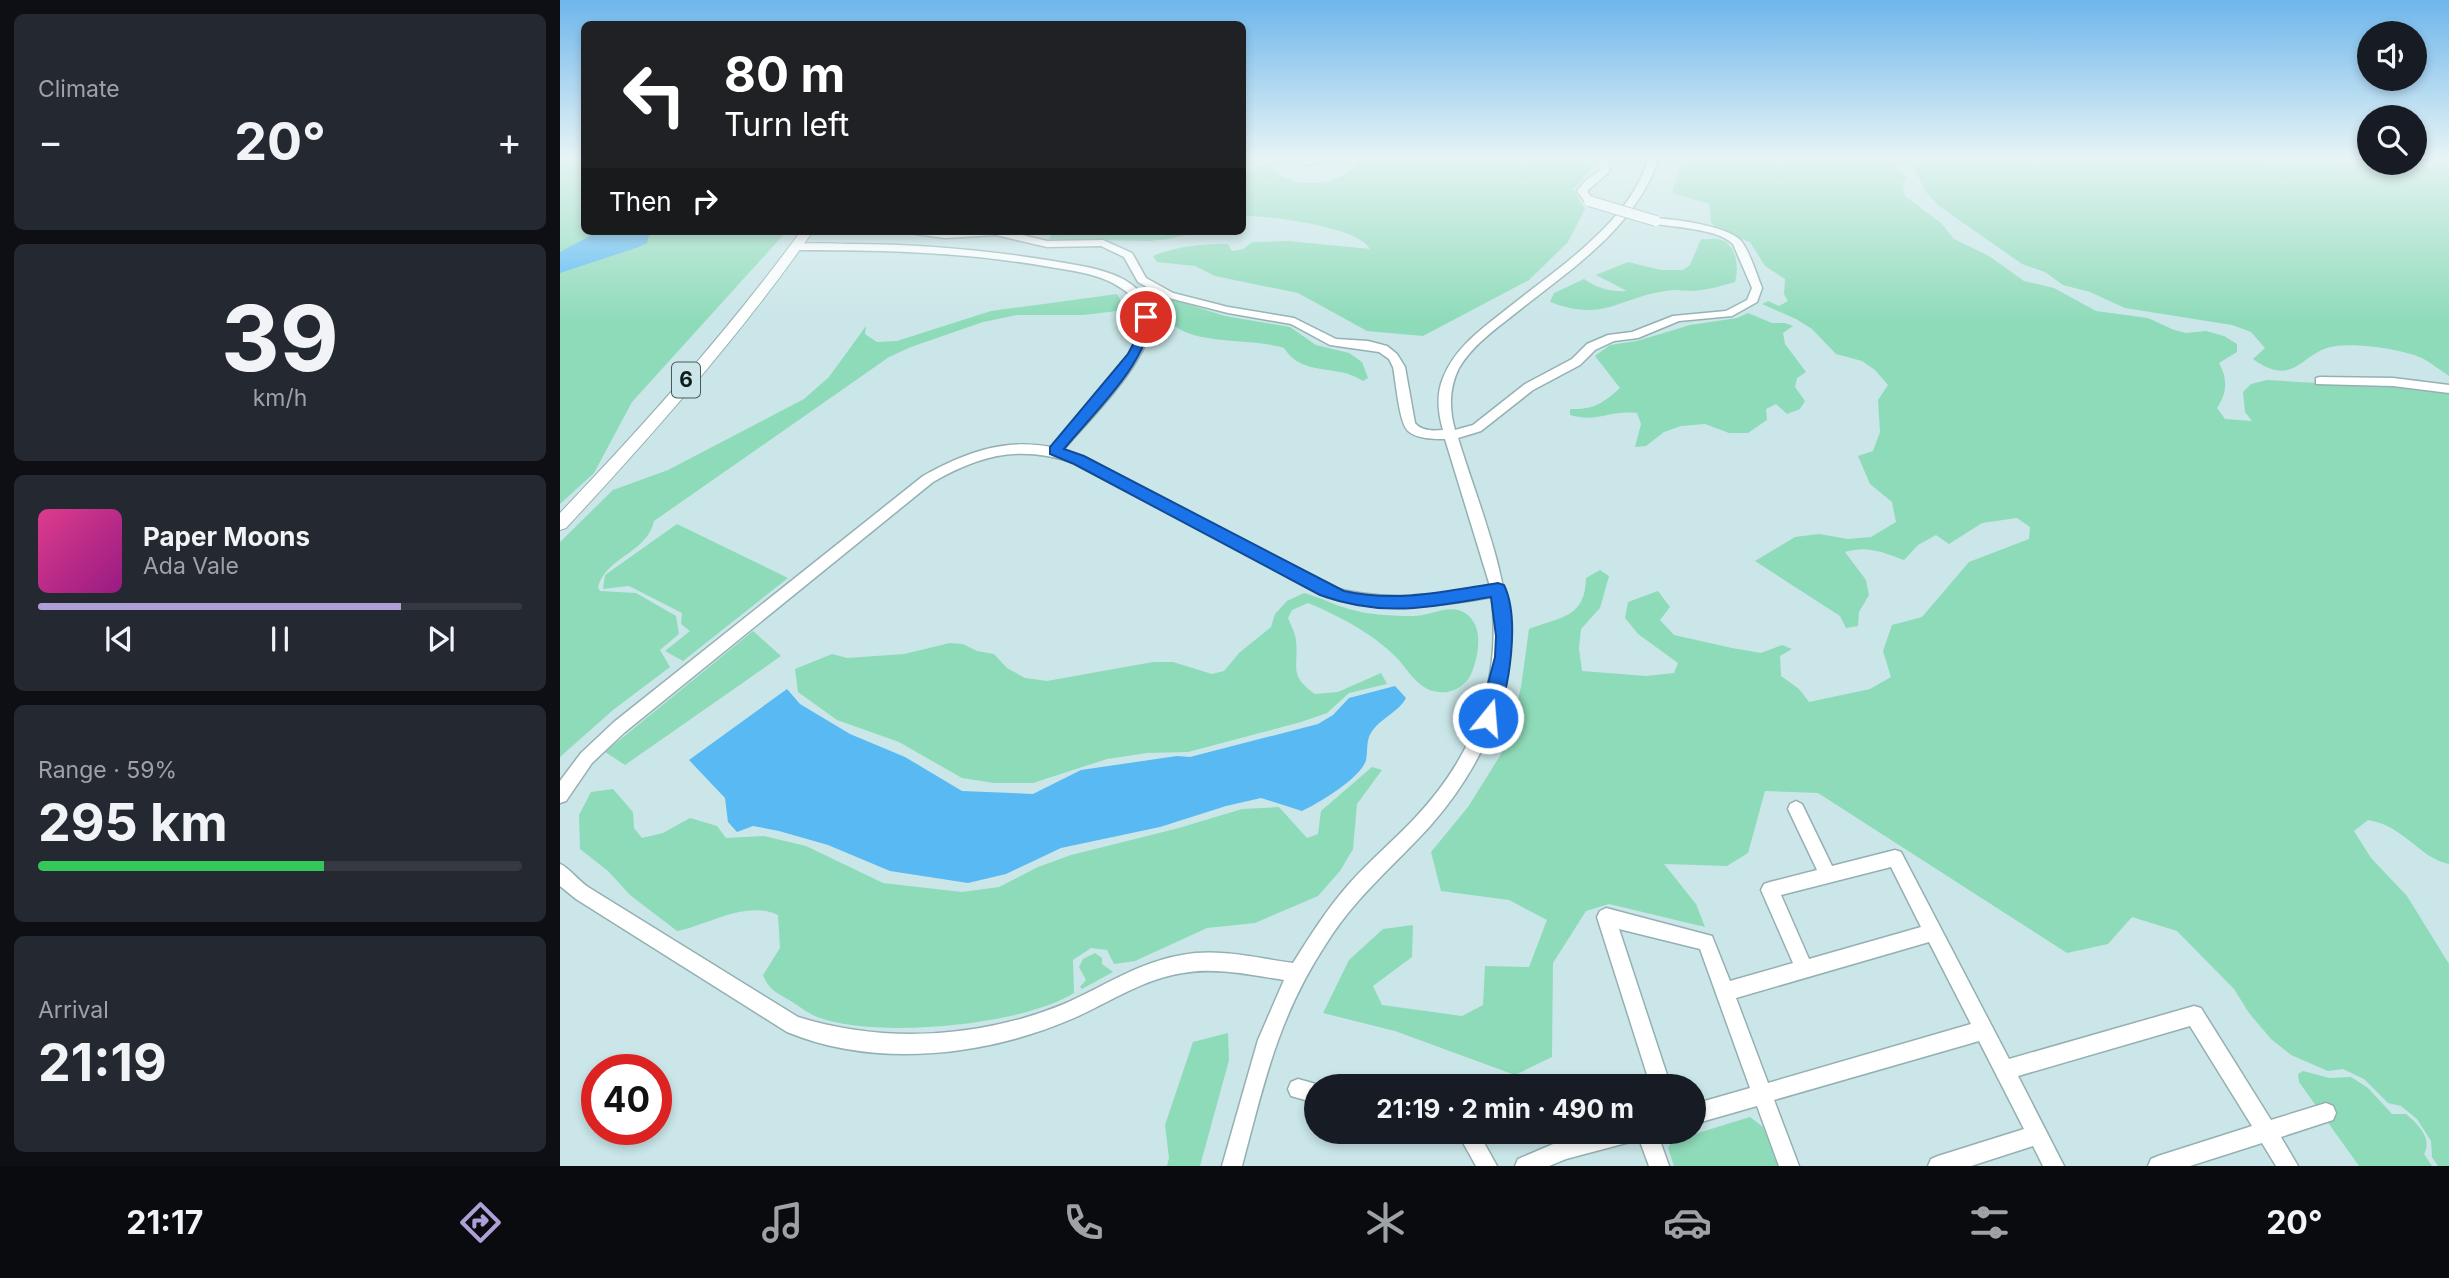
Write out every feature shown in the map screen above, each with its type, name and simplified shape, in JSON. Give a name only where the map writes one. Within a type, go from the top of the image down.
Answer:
[{"type":"main road","name":"6","points":[[560,524],[631,448],[804,235]]},
{"type":"street","points":[[1008,235],[1047,244],[1103,243],[1128,255],[1142,280],[1169,295],[1228,310],[1294,321],[1334,342],[1383,349],[1393,357],[1399,367],[1409,423],[1413,429],[1431,435],[1449,435],[1477,428],[1529,387],[1576,362],[1591,347],[1612,338],[1634,335],[1676,318],[1728,314],[1752,302],[1757,288],[1755,279],[1738,243],[1732,237],[1720,232],[1670,226],[1624,211]]},
{"type":"street","points":[[1232,1166],[1261,1061],[1297,973],[1331,921],[1360,884],[1410,835],[1441,799],[1478,740],[1496,693],[1504,636],[1498,590],[1445,417],[1445,393],[1451,373],[1461,356],[1481,335],[1606,233],[1627,211]]},
{"type":"street","points":[[1033,241],[1038,235]]},
{"type":"street","points":[[796,247],[902,247],[978,252],[1097,273],[1127,287],[1140,300],[1144,309],[1146,317],[1143,337],[1125,368],[1055,451]]},
{"type":"street","points":[[2320,381],[2393,382],[2449,389]]},
{"type":"street","points":[[560,796],[580,764],[597,745],[928,480],[948,467],[983,453],[1020,448],[1055,451],[1079,460],[1326,591],[1343,597],[1363,602],[1402,604],[1498,590]]},
{"type":"street","points":[[1796,809],[1828,875]]},
{"type":"street","points":[[1805,970],[1770,890],[1895,858],[2054,1166]]},
{"type":"street","points":[[560,872],[568,883],[582,893],[794,1025],[823,1036],[847,1041],[908,1044],[1011,1031],[1068,1011],[1143,975],[1182,964],[1203,961],[1297,973]]},
{"type":"street","points":[[1657,1074],[1606,917],[1706,942],[1789,1166]]},
{"type":"street","points":[[1725,992],[1934,932]]},
{"type":"street","points":[[2005,1070],[2194,1015],[2288,1166]]},
{"type":"street","points":[[1706,1111],[1984,1030]]},
{"type":"street","points":[[2158,1166],[2326,1113]]},
{"type":"street","points":[[1938,1166],[2038,1135]]},
{"type":"street","points":[[1474,1144],[1487,1166]]},
{"type":"street","points":[[1525,1166],[1584,1144]]},
{"type":"street","points":[[1651,1144],[1659,1166]]},
{"type":"green space","points":[[560,211],[581,211],[581,235],[783,235],[632,402],[594,473],[560,504]]},
{"type":"green space","points":[[1246,211],[1584,211],[1568,242],[1529,280],[1423,336],[1367,331],[1298,293],[1215,276],[1195,266],[1157,262],[1153,256],[1180,248],[1209,244],[1228,244],[1232,251],[1243,249],[1252,242],[1288,241],[1370,249],[1349,234],[1312,224],[1246,216]]},
{"type":"green space","points":[[1710,211],[1926,211],[1941,223],[1954,239],[1989,256],[2024,281],[2054,288],[2096,311],[2148,318],[2186,333],[2206,331],[2224,336],[2237,344],[2237,352],[2219,363],[2225,386],[2217,408],[2225,419],[2252,421],[2245,412],[2243,392],[2251,384],[2267,380],[2368,386],[2400,385],[2415,379],[2449,393],[2449,864],[2438,861],[2381,823],[2368,820],[2354,831],[2371,858],[2407,896],[2449,964],[2449,1166],[2438,1166],[2432,1157],[2431,1141],[2417,1119],[2401,1106],[2388,1103],[2364,1079],[2343,1069],[2328,1071],[2291,1055],[2271,1039],[2249,1013],[2234,989],[2177,931],[2132,917],[2108,944],[2067,953],[1818,793],[1765,791],[1748,853],[1727,866],[1664,864],[1696,904],[1705,927],[1609,904],[1586,911],[1553,963],[1552,1057],[1517,1074],[1395,1031],[1323,1013],[1349,960],[1383,929],[1413,925],[1412,957],[1373,986],[1382,1005],[1462,1016],[1483,1005],[1485,966],[1529,967],[1547,920],[1509,900],[1441,891],[1431,852],[1468,807],[1508,743],[1521,687],[1529,629],[1570,614],[1581,601],[1586,578],[1600,570],[1609,576],[1600,608],[1581,629],[1579,648],[1582,671],[1646,676],[1674,673],[1678,663],[1638,634],[1625,618],[1628,602],[1658,591],[1670,607],[1660,620],[1674,635],[1761,653],[1782,645],[1792,649],[1780,656],[1781,676],[1799,689],[1809,702],[1870,689],[1891,677],[1883,651],[1892,625],[1922,617],[1969,562],[2029,539],[2030,527],[2017,518],[1982,523],[1949,544],[1936,535],[1918,545],[1904,560],[1868,549],[1845,552],[1866,580],[1869,595],[1859,612],[1858,626],[1846,628],[1840,616],[1755,561],[1795,537],[1819,534],[1848,539],[1871,537],[1896,522],[1892,502],[1870,484],[1858,456],[1873,451],[1880,432],[1878,400],[1888,385],[1875,370],[1862,361],[1836,354],[1812,329],[1762,304],[1768,301],[1779,306],[1788,301],[1784,294],[1785,279],[1765,266],[1750,242],[1717,230],[1711,222]]},
{"type":"green space","points":[[1947,211],[2449,211],[2449,376],[2413,355],[2391,349],[2356,345],[2324,349],[2289,370],[2267,368],[2253,359],[2265,348],[2251,332],[2232,325],[2125,308],[2090,292],[2063,285],[2045,272],[2022,264]]},
{"type":"green space","points":[[1051,235],[1186,235],[1148,241],[1049,239]]},
{"type":"green space","points":[[1701,239],[1724,241],[1733,250],[1737,270],[1735,282],[1693,291],[1665,291],[1597,309],[1568,308],[1550,302],[1554,293],[1584,279],[1604,289],[1627,291],[1596,275],[1628,262],[1661,270],[1683,270],[1690,265]]},
{"type":"green space","points":[[1117,294],[1126,310],[1083,315],[1017,315],[983,322],[889,357],[654,521],[643,541],[609,569],[598,587],[600,591],[636,593],[676,616],[679,634],[660,650],[670,667],[613,710],[560,757],[560,542],[613,490],[668,470],[804,399],[829,377],[866,326],[865,334],[877,342],[897,341],[991,311]]},
{"type":"green space","points":[[1168,298],[1225,316],[1290,327],[1316,345],[1349,353],[1362,362],[1368,378],[1363,381],[1342,372],[1310,367],[1292,357],[1284,348],[1212,339],[1185,332],[1169,321],[1156,299]]},
{"type":"green space","points":[[1748,313],[1772,323],[1793,326],[1783,333],[1785,344],[1806,372],[1797,378],[1795,387],[1805,401],[1800,409],[1787,414],[1776,404],[1766,409],[1767,420],[1748,433],[1729,433],[1705,424],[1681,426],[1664,432],[1646,446],[1635,447],[1641,424],[1637,413],[1588,418],[1570,415],[1570,409],[1598,405],[1620,388],[1595,356],[1610,345],[1637,341],[1690,325],[1737,318]]},
{"type":"green space","points":[[677,524],[788,578],[683,661],[665,651],[690,631],[681,624],[682,613],[629,586],[603,589],[605,575]]},
{"type":"green space","points":[[1304,593],[1373,614],[1413,616],[1459,610],[1471,618],[1477,632],[1477,657],[1472,672],[1459,688],[1444,692],[1432,691],[1421,685],[1389,650],[1367,634],[1308,603],[1292,610],[1288,618],[1296,640],[1296,670],[1301,681],[1315,694],[1338,692],[1381,673],[1387,684],[1349,693],[1327,713],[1301,722],[1188,752],[1147,753],[1107,759],[1033,783],[994,783],[962,778],[899,742],[837,720],[798,692],[795,669],[832,654],[847,658],[904,654],[950,643],[963,644],[977,651],[994,654],[1007,668],[1025,678],[1047,681],[1153,662],[1173,662],[1212,674],[1224,671],[1239,653],[1271,627],[1275,614],[1287,601]]},
{"type":"green space","points":[[753,631],[781,656],[625,765],[605,752]]},
{"type":"green space","points":[[1372,767],[1382,770],[1357,804],[1353,849],[1340,871],[1318,896],[1255,923],[1207,928],[1135,961],[1114,964],[1107,950],[1091,948],[1073,960],[1074,993],[1020,1014],[947,1026],[874,1027],[843,1024],[817,1017],[773,990],[763,975],[780,948],[778,915],[753,910],[677,931],[630,895],[608,871],[580,849],[579,815],[591,792],[613,789],[633,812],[634,828],[642,838],[663,833],[690,818],[717,826],[726,838],[764,836],[806,846],[883,883],[962,892],[999,887],[1038,867],[1071,855],[1242,809],[1279,807],[1307,838],[1318,834],[1321,811]]},
{"type":"green space","points":[[1095,953],[1102,958],[1102,964],[1113,972],[1082,989],[1080,987],[1086,980],[1079,967],[1083,959]]},
{"type":"green space","points":[[1228,1033],[1229,1060],[1200,1166],[1167,1166],[1169,1158],[1165,1125],[1193,1042]]},
{"type":"green space","points":[[2303,1071],[2329,1078],[2351,1077],[2368,1088],[2392,1114],[2406,1114],[2423,1132],[2427,1143],[2424,1154],[2432,1166],[2359,1166],[2299,1082],[2298,1074]]},
{"type":"green space","points":[[1750,1117],[1763,1127],[1778,1166],[1674,1166],[1668,1148],[1670,1144],[1706,1144],[1706,1131]]},
{"type":"water","points":[[592,235],[649,235],[647,243],[636,248],[560,273],[560,252]]},
{"type":"water","points":[[1395,686],[1406,698],[1369,736],[1363,767],[1338,789],[1302,811],[1261,798],[1160,827],[1061,848],[1006,874],[968,883],[890,871],[828,845],[779,831],[753,826],[737,832],[728,822],[725,798],[689,760],[787,689],[800,704],[850,734],[905,757],[962,791],[1033,794],[1081,770],[1177,756],[1190,757],[1318,724],[1333,715],[1349,698]]},
{"type":"route","points":[[1146,317],[1143,337],[1125,368],[1055,451],[1079,460],[1326,591],[1343,597],[1363,602],[1402,604],[1498,590],[1503,616],[1503,657],[1501,675],[1488,718]]}]
